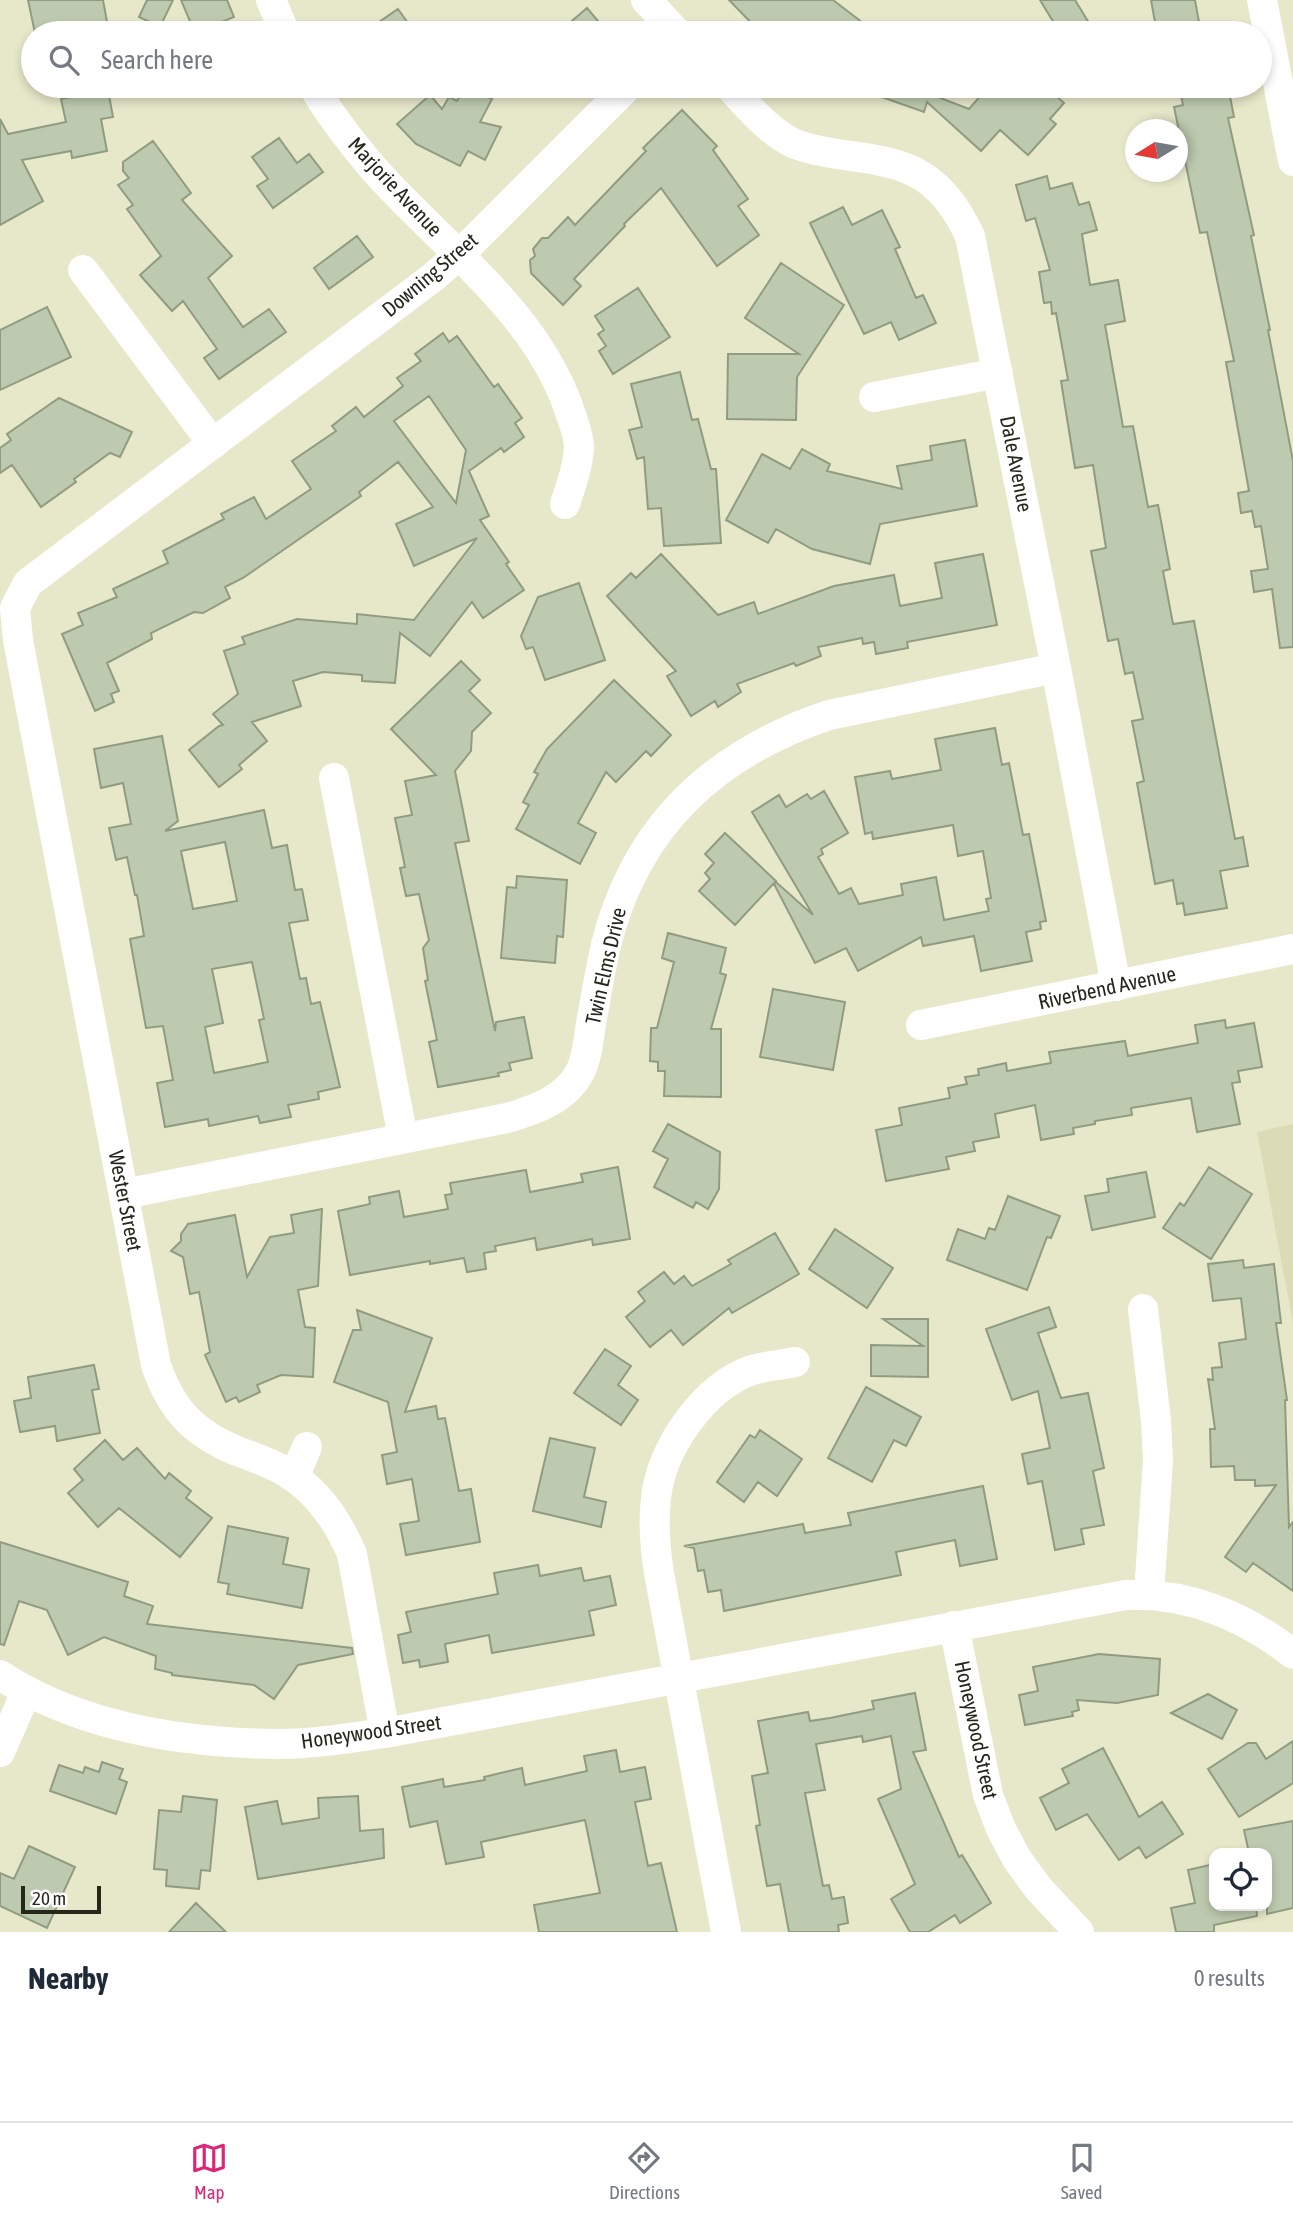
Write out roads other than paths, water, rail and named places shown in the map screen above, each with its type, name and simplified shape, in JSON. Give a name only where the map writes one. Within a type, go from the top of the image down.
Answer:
[{"type":"street","points":[[271,0],[280,21]]},
{"type":"street","points":[[646,0],[666,21]]},
{"type":"street","points":[[1262,0],[1266,21]]},
{"type":"street","points":[[1272,52],[1293,161]]},
{"type":"street","name":"Marjorie Avenue","points":[[321,98],[374,169],[460,254],[531,338],[562,391],[579,445],[576,469],[565,504]]},
{"type":"street","name":"Downing Street","points":[[28,583],[432,278],[460,254],[616,98]]},
{"type":"street","name":"Dale Avenue","points":[[741,98],[771,129],[792,142],[813,150],[871,158],[920,174],[941,189],[958,211],[970,236],[1116,986]]},
{"type":"street","points":[[83,270],[213,444]]},
{"type":"street","points":[[874,397],[998,373]]},
{"type":"street","name":"Wester Street","points":[[28,583],[15,608],[18,640],[156,1364],[170,1399],[198,1430],[214,1441],[262,1460],[294,1477],[324,1505],[343,1531],[352,1554],[385,1733]]},
{"type":"street","name":"Twin Elms Drive","points":[[124,1194],[519,1114],[551,1102],[580,1072],[586,1054],[607,942],[617,909],[634,871],[654,837],[680,804],[714,773],[748,750],[793,727],[829,715],[1056,668]]},
{"type":"street","points":[[334,778],[403,1138]]},
{"type":"street","name":"Riverbend Avenue","points":[[921,1024],[1293,949]]},
{"type":"street","points":[[1143,1309],[1157,1421],[1158,1460],[1149,1594]]},
{"type":"street","points":[[726,1932],[653,1534],[656,1495],[665,1466],[679,1436],[707,1398],[753,1370],[795,1362]]},
{"type":"street","points":[[294,1477],[307,1447]]},
{"type":"street","name":"Honeywood Street","points":[[0,1675],[26,1692],[85,1715],[136,1730],[182,1737],[280,1744],[330,1741],[385,1733],[1126,1595],[1149,1594],[1209,1607],[1253,1626],[1293,1654]]},
{"type":"street","name":"Honeywood Street","points":[[954,1626],[988,1795],[1001,1829],[1017,1859],[1038,1888],[1079,1932]]},
{"type":"street","points":[[0,1752],[26,1692]]}]
